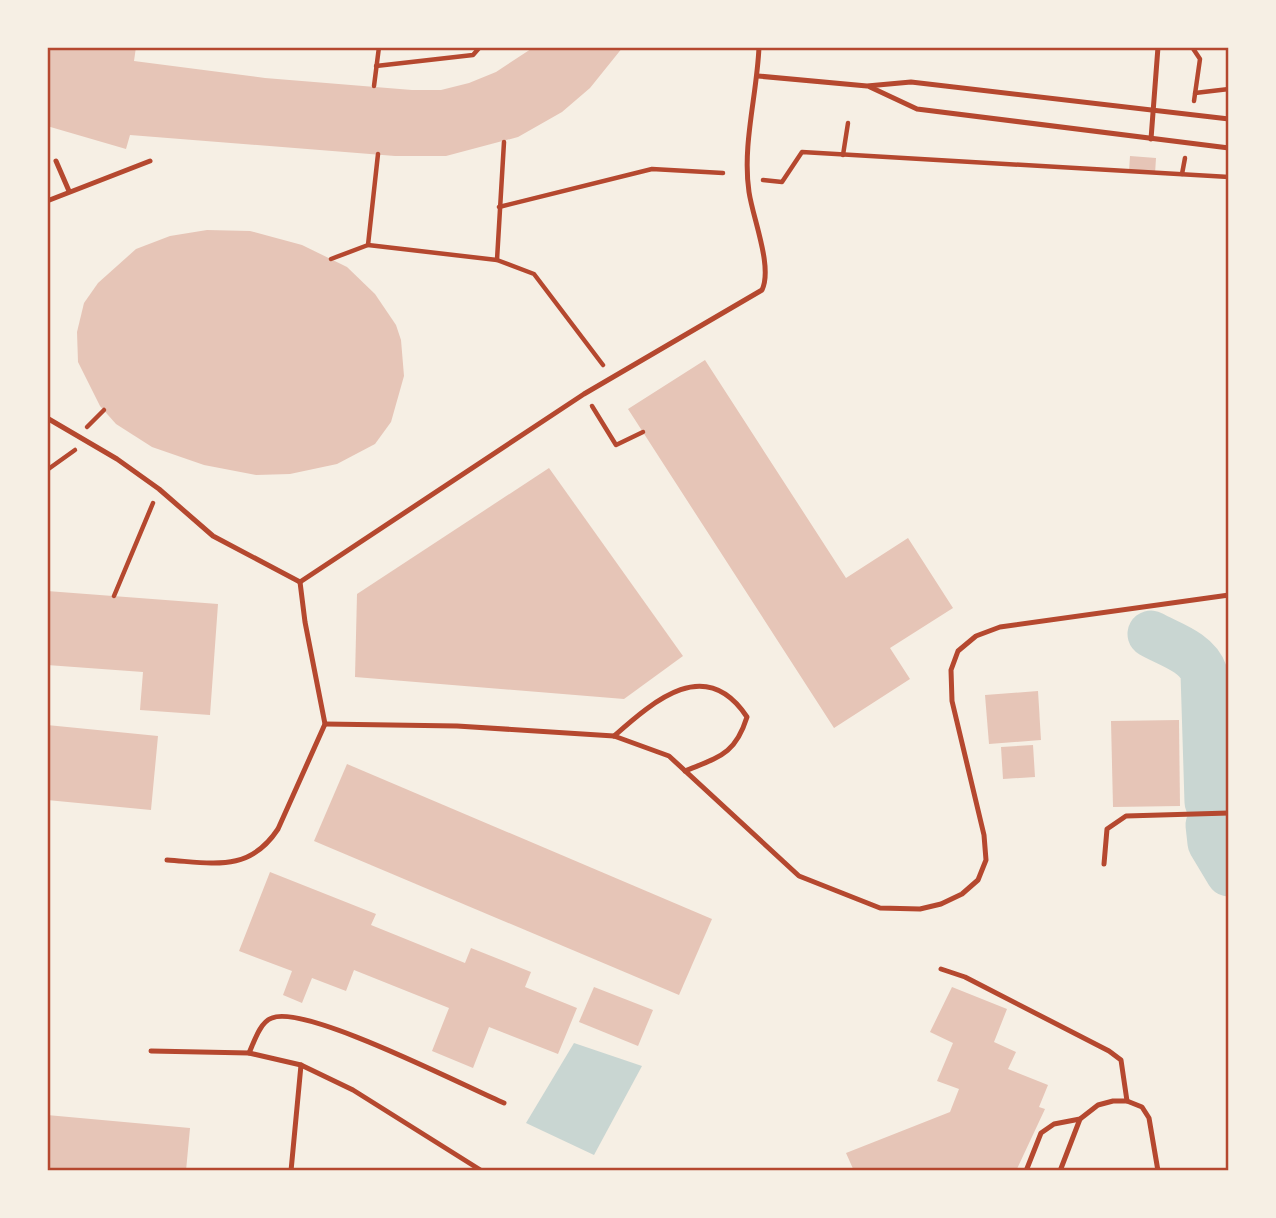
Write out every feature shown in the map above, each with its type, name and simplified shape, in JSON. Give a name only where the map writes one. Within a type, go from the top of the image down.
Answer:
[{"type":"lane","points":[[300,582],[612,376],[762,290],[767,279],[767,268],[753,216],[746,172],[759,47]]},
{"type":"lane","points":[[1152,139],[1158,47]]},
{"type":"lane","points":[[758,76],[867,86],[911,82],[1108,107],[1155,108],[1229,119]]},
{"type":"lane","points":[[867,86],[917,109],[1229,148]]},
{"type":"lane","points":[[47,201],[150,161]]},
{"type":"lane","points":[[56,162],[69,191]]},
{"type":"lane","points":[[47,418],[117,458],[159,489],[213,536],[300,582]]},
{"type":"lane","points":[[167,860],[229,864],[256,854],[268,845],[278,829],[325,724],[300,582]]},
{"type":"lane","points":[[325,724],[457,726],[614,736],[669,755],[799,876],[880,908],[920,909],[941,904],[962,894],[978,880],[986,860],[984,835],[952,701],[951,670],[958,651],[976,636],[1000,626],[1229,595]]},
{"type":"lane","points":[[614,736],[648,707],[685,689],[710,685],[734,697],[747,717],[741,737],[729,753],[685,771]]},
{"type":"lane","points":[[1104,864],[1107,829],[1126,816],[1229,813]]},
{"type":"lane","points":[[941,968],[965,977],[1121,1059],[1127,1101]]},
{"type":"lane","points":[[248,1053],[262,1026],[270,1018],[285,1015],[334,1028],[503,1103]]},
{"type":"lane","points":[[151,1051],[248,1053],[301,1065],[352,1090],[482,1171]]},
{"type":"lane","points":[[291,1171],[301,1065]]},
{"type":"lane","points":[[1026,1171],[1041,1133],[1054,1124],[1080,1119],[1098,1105],[1127,1101],[1142,1107],[1149,1118],[1158,1171]]},
{"type":"lane","points":[[1060,1171],[1080,1119]]},
{"type":"path","points":[[374,86],[379,47]]},
{"type":"path","points":[[376,66],[473,55],[480,47]]},
{"type":"path","points":[[1195,93],[1229,89]]},
{"type":"path","points":[[843,155],[848,123]]},
{"type":"path","points":[[496,260],[505,142]]},
{"type":"path","points":[[759,180],[782,181],[802,152],[1229,177]]},
{"type":"path","points":[[368,245],[378,154]]},
{"type":"path","points":[[499,207],[652,169],[723,173]]},
{"type":"path","points":[[331,259],[368,245],[496,260],[534,274],[612,376]]},
{"type":"path","points":[[584,394],[616,445],[643,432]]},
{"type":"path","points":[[88,425],[104,410]]},
{"type":"path","points":[[47,470],[74,452]]},
{"type":"path","points":[[114,596],[159,489]]},
{"type":"shaded area","points":[[574,1043],[642,1066],[594,1155],[526,1123]]},
{"type":"building","points":[[47,47],[136,47],[134,61],[265,78],[441,90],[496,72],[534,47],[623,47],[590,88],[562,112],[518,137],[446,156],[395,156],[130,135],[126,149],[47,126]]},
{"type":"building","points":[[1130,156],[1156,158],[1155,174],[1129,172]]},
{"type":"building","points":[[207,230],[250,231],[302,245],[347,267],[375,294],[396,325],[401,340],[404,376],[391,422],[375,444],[337,464],[290,474],[256,475],[204,465],[152,447],[116,424],[100,406],[78,362],[77,332],[84,303],[98,283],[136,249],[170,236]]},
{"type":"building","points":[[705,360],[846,578],[908,538],[953,608],[890,648],[910,679],[834,728],[628,409]]},
{"type":"building","points":[[549,468],[683,656],[624,699],[355,677],[357,594]]},
{"type":"building","points":[[47,591],[218,604],[210,715],[140,710],[143,672],[47,665]]},
{"type":"building","points":[[1038,691],[1041,740],[989,744],[985,695]]},
{"type":"building","points":[[1179,720],[1180,806],[1113,807],[1111,721]]},
{"type":"building","points":[[47,725],[158,736],[151,810],[47,800]]},
{"type":"building","points":[[1033,745],[1035,777],[1003,779],[1001,747]]},
{"type":"building","points":[[347,764],[712,919],[679,995],[314,841]]},
{"type":"building","points":[[270,872],[376,914],[371,925],[465,963],[471,948],[531,972],[525,987],[577,1008],[558,1054],[489,1027],[473,1068],[432,1051],[449,1008],[354,970],[346,991],[312,978],[302,1003],[283,995],[292,971],[239,951]]},
{"type":"building","points":[[594,987],[653,1010],[638,1046],[579,1022]]},
{"type":"building","points":[[952,987],[1007,1009],[994,1042],[1016,1052],[1008,1069],[1048,1085],[1039,1107],[1045,1109],[1016,1171],[899,1171],[901,1168],[854,1171],[846,1153],[950,1112],[959,1089],[937,1081],[953,1043],[930,1032]]},
{"type":"building","points":[[47,1115],[190,1128],[186,1171],[47,1171]]},
{"type":"waterway","points":[[1151,634],[1189,654],[1204,673],[1208,802]]},
{"type":"waterway","points":[[1209,825],[1211,843],[1229,873]]}]
